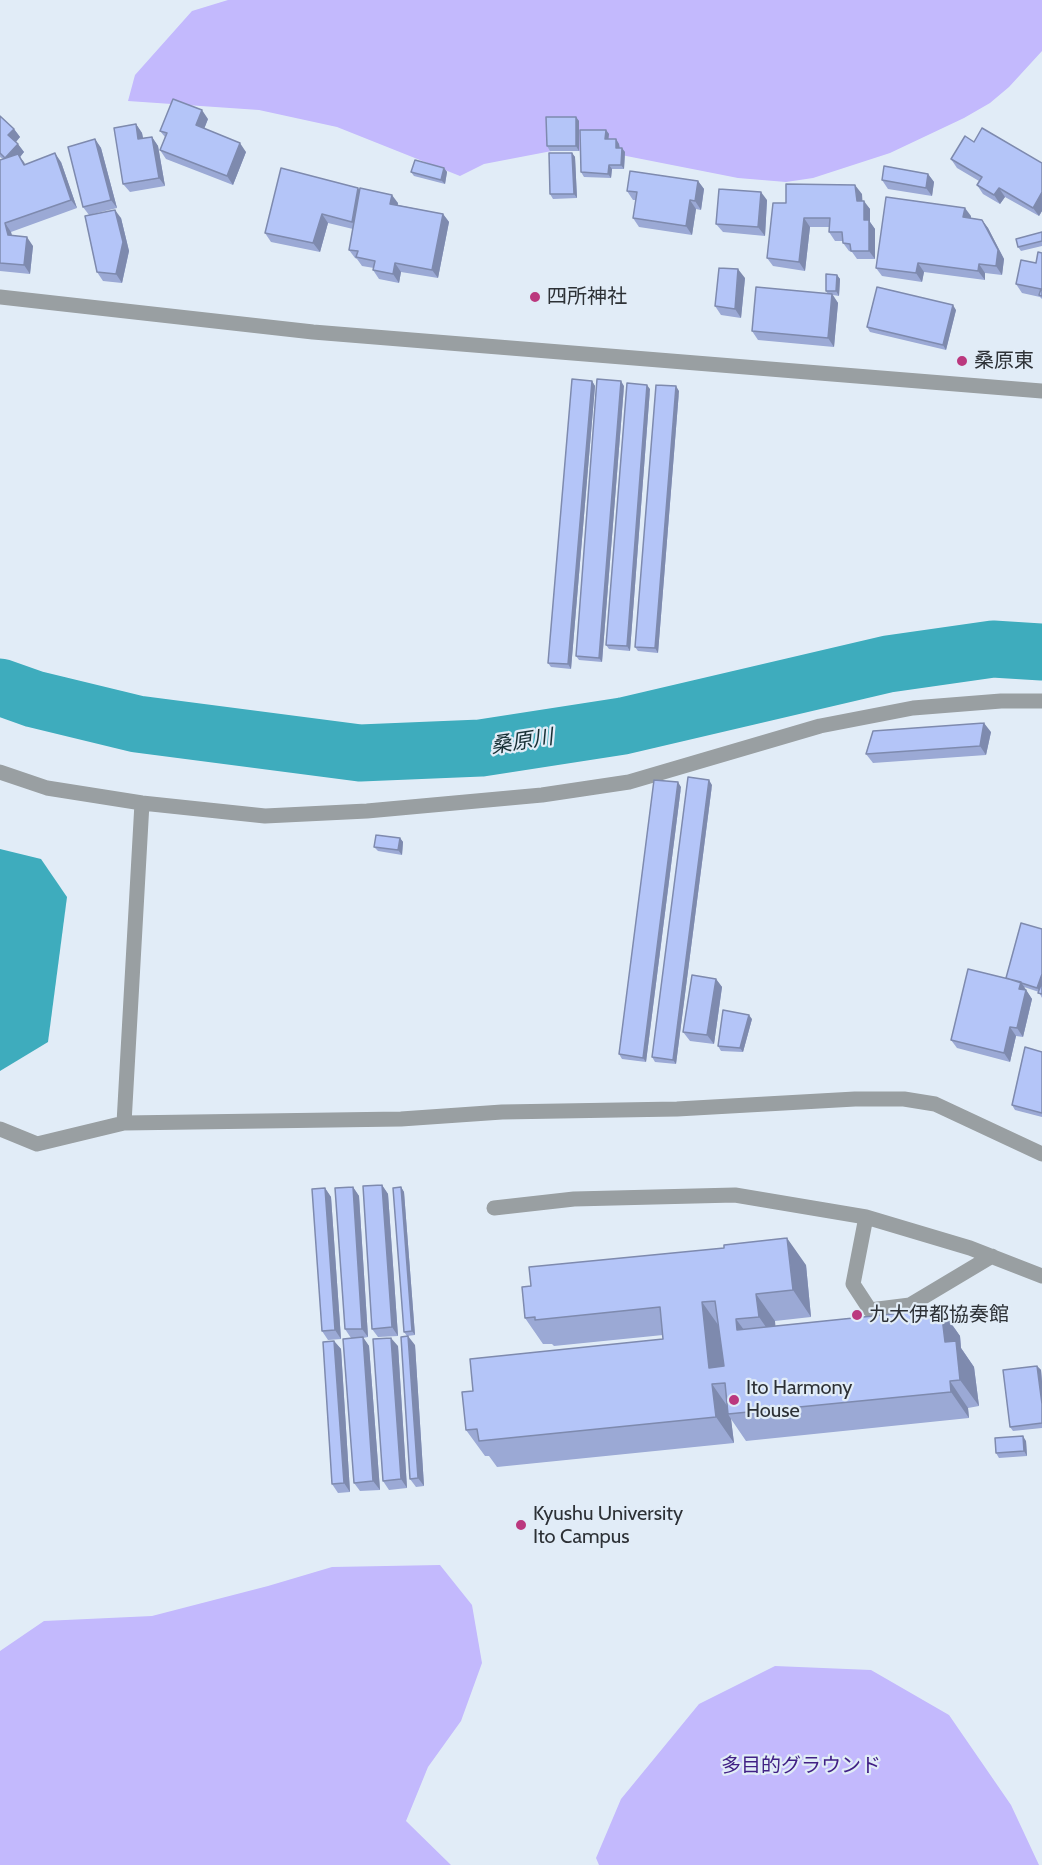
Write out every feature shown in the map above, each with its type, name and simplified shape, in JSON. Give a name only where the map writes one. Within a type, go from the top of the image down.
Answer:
[{"type":"street","points":[[0,297],[313,332],[1042,391]]},
{"type":"street","points":[[0,772],[46,788],[142,803],[265,816],[367,811],[531,796],[629,782],[820,726],[913,708],[1001,701],[1042,701]]},
{"type":"street","points":[[124,1123],[142,803]]},
{"type":"street","points":[[0,1129],[37,1144],[124,1123],[401,1119],[502,1112],[677,1109],[855,1099],[904,1099],[935,1104],[1042,1154]]},
{"type":"street","points":[[494,1208],[574,1199],[735,1195],[867,1217],[970,1248],[1042,1276]]},
{"type":"street","points":[[867,1217],[853,1284],[870,1310],[909,1305],[992,1256]]},
{"type":"green space","points":[[228,0],[1042,0],[1042,51],[1009,87],[990,103],[964,118],[890,153],[813,178],[786,182],[738,178],[606,152],[557,150],[484,164],[460,176],[337,127],[259,110],[128,101],[135,75],[192,11]]},
{"type":"green space","points":[[440,1565],[472,1605],[482,1663],[461,1721],[428,1767],[406,1821],[451,1865],[0,1865],[0,1651],[44,1621],[152,1616],[332,1567]]},
{"type":"green space","name":"多目的グラウンド","points":[[775,1666],[871,1670],[949,1715],[1011,1805],[1039,1865],[599,1865],[596,1858],[621,1799],[699,1704]]},
{"type":"water","points":[[0,849],[41,859],[67,897],[48,1042],[0,1071]]},
{"type":"building","points":[[173,99],[202,110],[196,125],[240,143],[227,176],[160,150],[167,133],[160,131]]},
{"type":"building","points":[[0,116],[14,129],[8,135],[18,144],[5,158],[0,153]]},
{"type":"building","points":[[546,117],[576,117],[576,146],[547,146]]},
{"type":"building","points":[[136,124],[138,139],[152,137],[159,178],[123,184],[114,128]]},
{"type":"building","points":[[982,128],[1042,163],[1042,192],[1033,208],[999,188],[994,195],[977,185],[982,177],[951,159],[965,136],[974,142]]},
{"type":"building","points":[[580,130],[606,130],[605,139],[616,139],[616,148],[622,148],[621,165],[609,165],[608,174],[581,172]]},
{"type":"building","points":[[95,139],[111,200],[83,207],[68,147]]},
{"type":"building","points":[[55,153],[71,200],[5,223],[8,235],[27,237],[24,265],[0,263],[0,160],[18,154],[24,165]]},
{"type":"building","points":[[549,153],[572,153],[574,194],[550,194]]},
{"type":"building","points":[[415,160],[444,168],[441,180],[411,172]]},
{"type":"building","points":[[884,166],[928,174],[926,188],[882,180]]},
{"type":"building","points":[[281,168],[358,188],[352,222],[322,214],[313,243],[265,233]]},
{"type":"building","points":[[630,171],[698,181],[695,201],[690,200],[686,226],[633,218],[637,192],[627,191]]},
{"type":"building","points":[[786,184],[855,185],[857,201],[864,201],[864,220],[869,220],[869,251],[851,251],[850,244],[843,243],[842,232],[829,232],[830,218],[804,218],[799,262],[767,258],[773,203],[786,203]]},
{"type":"building","points":[[360,188],[392,195],[390,204],[443,214],[432,270],[395,263],[393,274],[373,270],[375,261],[356,257],[358,251],[349,250]]},
{"type":"building","points":[[719,189],[761,192],[758,227],[716,224]]},
{"type":"building","points":[[886,197],[965,208],[963,217],[982,220],[998,250],[996,266],[979,264],[978,271],[918,263],[916,273],[876,268]]},
{"type":"building","points":[[115,210],[123,242],[116,274],[97,272],[85,216]]},
{"type":"building","points":[[1042,232],[1042,241],[1018,247],[1016,239]]},
{"type":"building","points":[[1038,252],[1042,253],[1042,296],[1039,295],[1041,289],[1016,284],[1021,260],[1036,263]]},
{"type":"building","points":[[719,268],[738,269],[735,309],[715,306]]},
{"type":"building","points":[[826,274],[837,275],[836,291],[826,291]]},
{"type":"building","points":[[756,287],[832,294],[828,338],[752,331]]},
{"type":"building","points":[[877,287],[953,305],[943,345],[867,327]]},
{"type":"building","points":[[572,379],[592,381],[568,664],[548,663]]},
{"type":"building","points":[[597,379],[621,381],[599,658],[576,656]]},
{"type":"building","points":[[627,383],[647,385],[627,646],[606,645]]},
{"type":"building","points":[[656,385],[676,386],[655,648],[635,647]]},
{"type":"building","points":[[984,723],[980,746],[866,754],[873,731]]},
{"type":"building","points":[[688,777],[709,780],[673,1060],[652,1057]]},
{"type":"building","points":[[654,780],[678,782],[643,1058],[619,1054]]},
{"type":"building","points":[[376,835],[400,838],[398,850],[374,847]]},
{"type":"building","points":[[1021,923],[1042,929],[1042,974],[1037,988],[1006,978]]},
{"type":"building","points":[[968,969],[1021,982],[1019,989],[1026,990],[1017,1028],[1010,1027],[1004,1053],[951,1040]]},
{"type":"building","points":[[692,975],[716,979],[707,1035],[683,1032]]},
{"type":"building","points":[[1042,982],[1042,994],[1038,993]]},
{"type":"building","points":[[723,1010],[749,1015],[740,1048],[718,1046]]},
{"type":"building","points":[[1025,1047],[1042,1052],[1042,1113],[1012,1105]]},
{"type":"building","points":[[382,1185],[392,1327],[372,1329],[363,1186]]},
{"type":"building","points":[[353,1187],[362,1329],[345,1329],[335,1188]]},
{"type":"building","points":[[401,1187],[412,1331],[404,1332],[393,1188]]},
{"type":"building","points":[[325,1188],[335,1330],[322,1331],[312,1189]]},
{"type":"building","points":[[787,1238],[793,1290],[756,1294],[759,1317],[736,1319],[737,1330],[941,1309],[945,1342],[956,1341],[960,1380],[950,1381],[951,1392],[728,1414],[725,1383],[712,1384],[716,1417],[479,1441],[477,1429],[466,1430],[462,1392],[473,1391],[470,1359],[663,1339],[660,1307],[535,1320],[535,1317],[525,1318],[522,1287],[531,1286],[529,1267],[724,1248],[724,1245]],"holes":[[[715,1301],[724,1366],[709,1368],[702,1302]]]},
{"type":"building","points":[[408,1336],[418,1478],[410,1479],[401,1337]]},
{"type":"building","points":[[363,1337],[373,1481],[354,1483],[343,1339]]},
{"type":"building","points":[[391,1338],[401,1479],[383,1481],[373,1339]]},
{"type":"building","points":[[334,1341],[344,1483],[332,1484],[323,1342]]},
{"type":"building","points":[[1037,1366],[1042,1423],[1010,1427],[1003,1370]]},
{"type":"building","points":[[1023,1436],[1024,1451],[996,1453],[995,1438]]},
{"type":"waterway","name":"桑原川","points":[[0,687],[34,699],[137,724],[360,753],[481,748],[623,726],[888,664],[993,649],[1042,652]]},
{"type":"place","name":"四所神社","points":[[535,297]]},
{"type":"place","name":"桑原東","points":[[962,361]]},
{"type":"place","name":"九大伊都協奏館","points":[[857,1315]]},
{"type":"place","name":"Ito Harmony House","points":[[734,1400]]},
{"type":"place","name":"Kyushu University Ito Campus","points":[[521,1525]]}]
